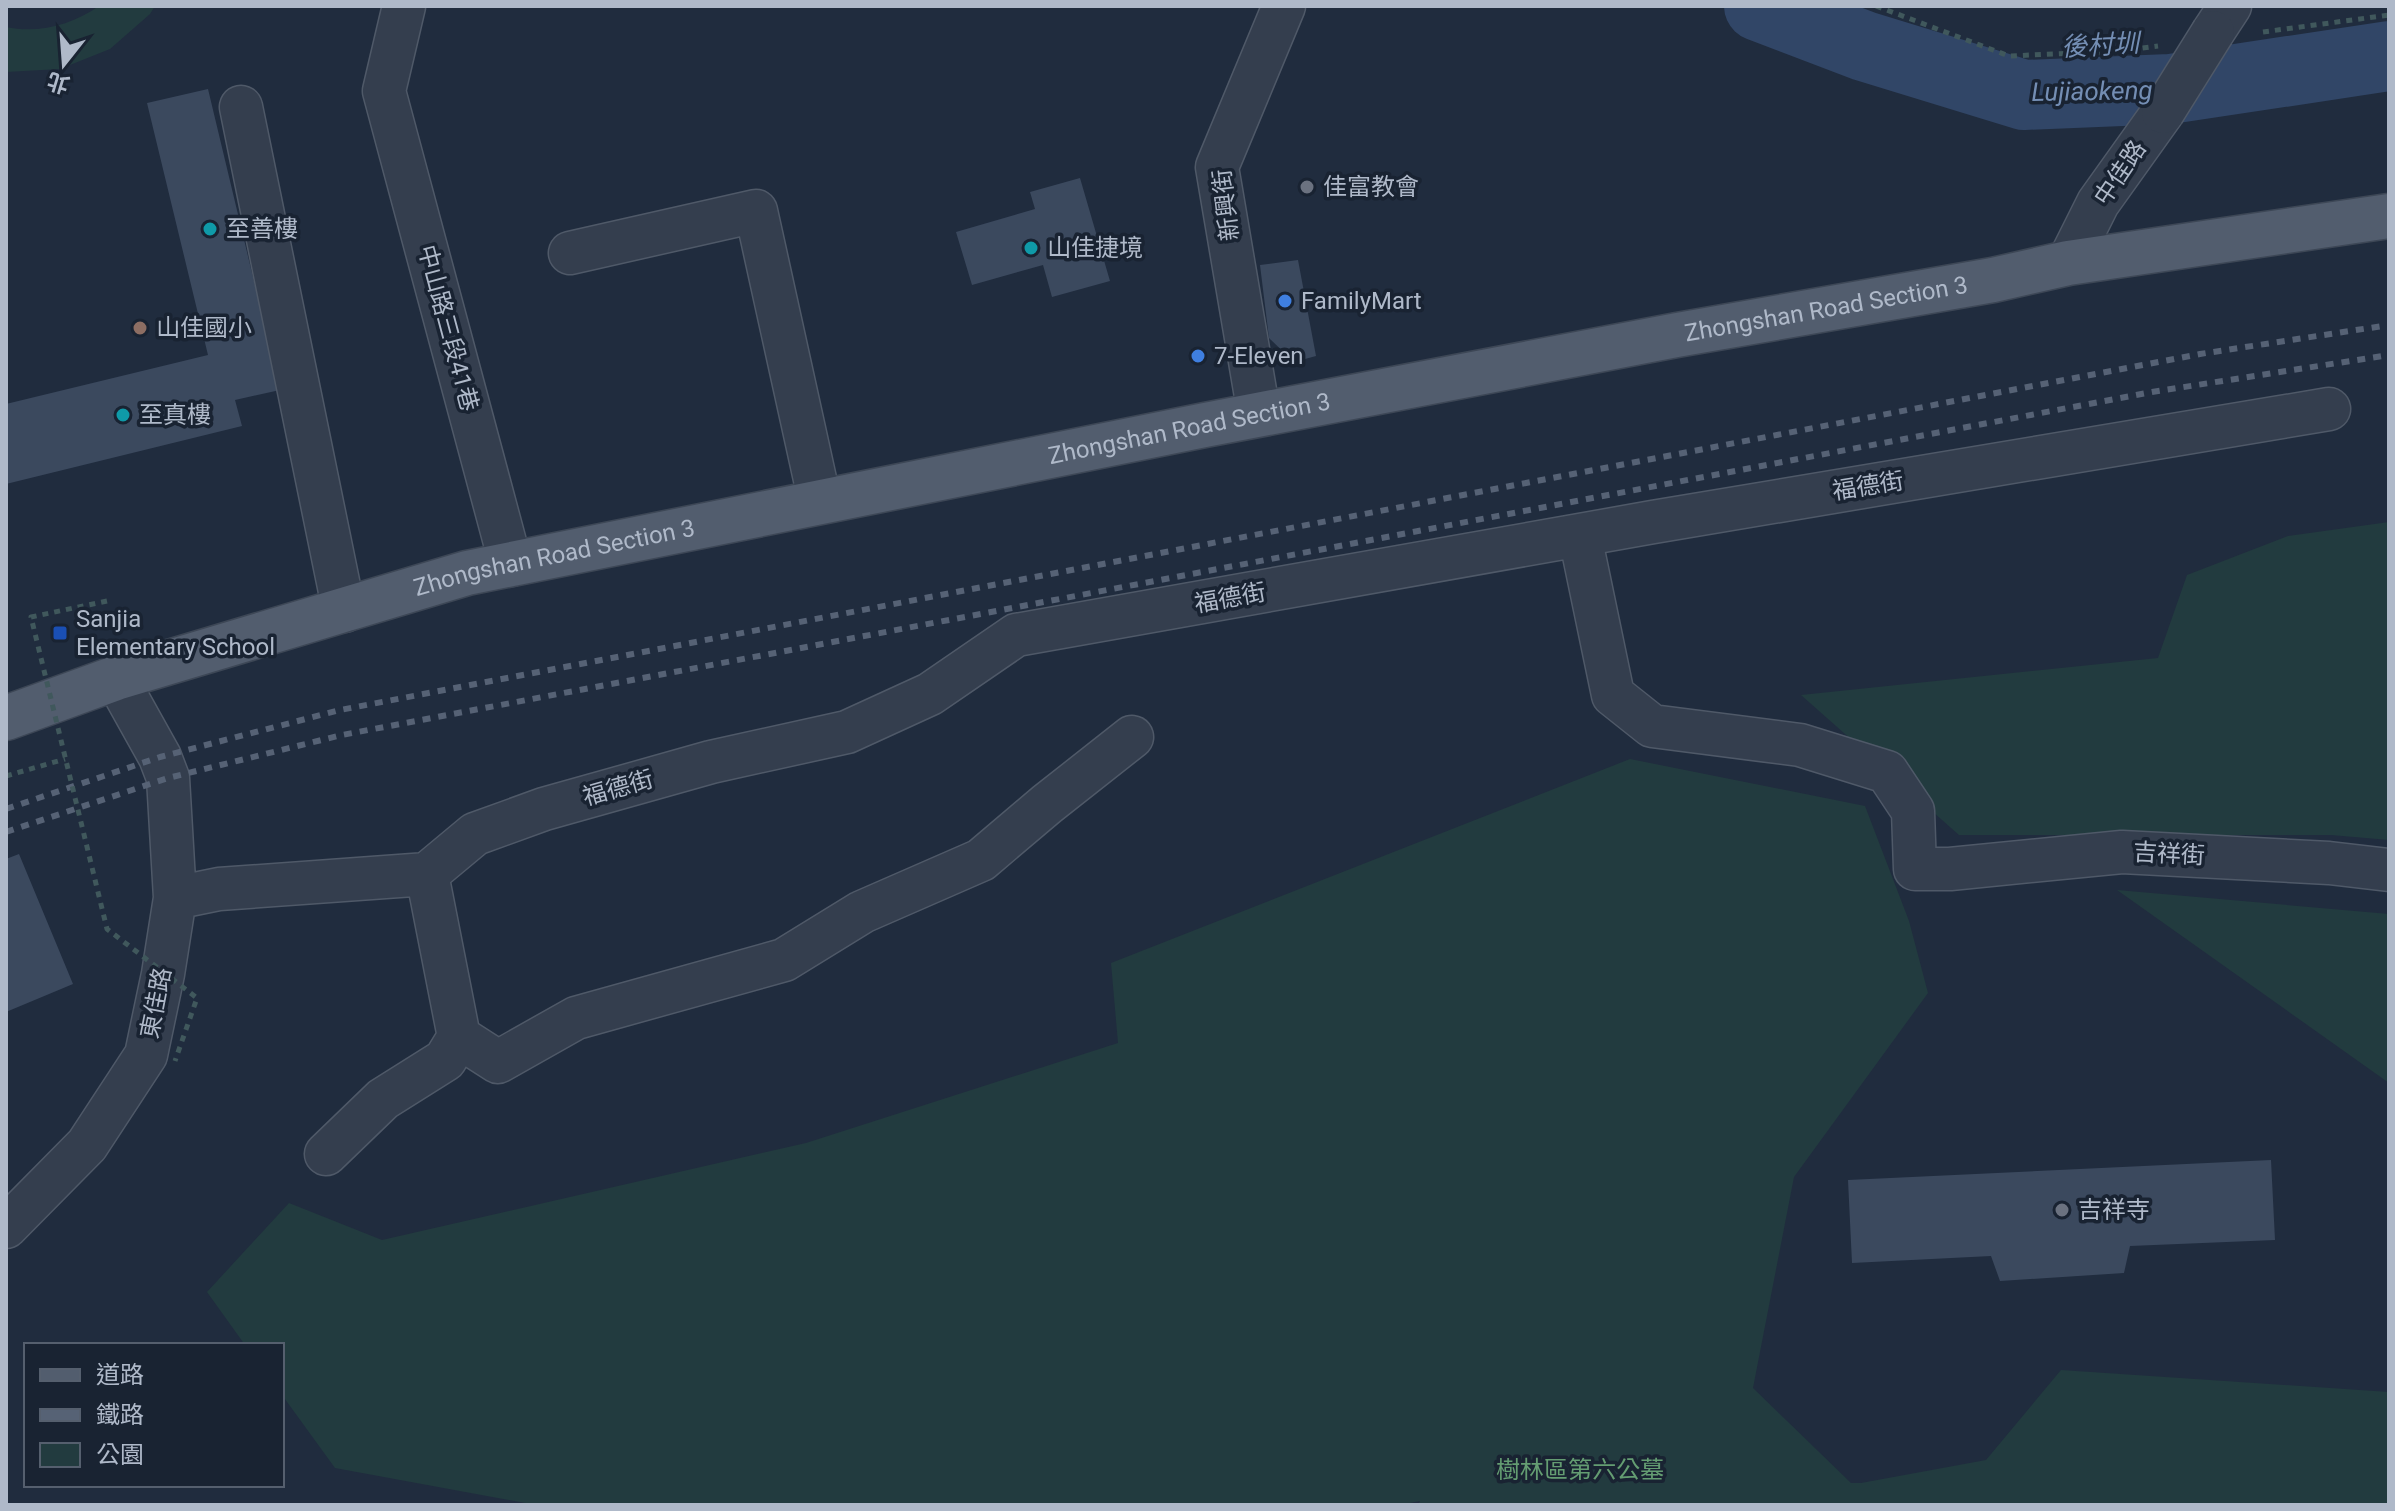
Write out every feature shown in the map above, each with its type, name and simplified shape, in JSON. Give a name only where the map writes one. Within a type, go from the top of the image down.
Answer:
[{"type":"main road","name":"Zhongshan Road Section 3","points":[[6,718],[116,678],[467,573],[1259,414],[1677,335],[1993,280],[2068,263],[2389,216]]},
{"type":"street","name":"新興街","points":[[1259,414],[1217,167],[1284,6]]},
{"type":"street","name":"中山路三段41巷","points":[[402,7],[384,91],[511,565]]},
{"type":"street","name":"中佳路","points":[[2068,263],[2098,203],[2163,112],[2232,24]]},
{"type":"street","points":[[241,107],[344,611]]},
{"type":"street","points":[[570,253],[756,211],[820,502]]},
{"type":"street","name":"福德街","points":[[427,874],[475,834],[544,809],[711,762],[847,732],[930,694],[1016,635],[2329,409]]},
{"type":"street","name":"吉祥街","points":[[1580,536],[1613,695],[1652,726],[1800,745],[1887,772],[1913,811],[1915,869],[1950,869],[2122,852],[2329,863],[2389,870]]},
{"type":"street","name":"東佳路","points":[[6,1227],[87,1145],[146,1055],[163,974],[175,898],[168,778],[160,757],[116,678]]},
{"type":"street","points":[[459,1037],[498,1062],[576,1018],[784,960],[862,912],[981,860],[1132,737]]},
{"type":"street","points":[[175,898],[219,889],[427,874],[459,1037],[445,1060],[383,1099],[326,1154]]},
{"type":"path","points":[[1876,6],[2009,56],[2121,51],[2162,45]]},
{"type":"path","points":[[2232,24],[2389,15]]},
{"type":"path","points":[[107,601],[31,617],[107,929],[197,998],[175,1061]]},
{"type":"path","points":[[6,776],[65,759]]},
{"type":"green space","points":[[99,6],[155,6],[110,49],[60,69],[6,72],[6,27],[30,29],[54,26],[78,18]]},
{"type":"green space","points":[[2389,522],[2389,840],[2331,835],[1959,835],[1801,695],[2158,658],[2187,575],[2288,536]]},
{"type":"green space","name":"樹林區第六公墓","points":[[1630,759],[1865,806],[1909,921],[1928,993],[1794,1177],[1753,1388],[1851,1483],[1986,1460],[2061,1370],[2389,1392],[2389,1505],[1418,1505],[1420,1501],[1400,1505],[536,1505],[335,1468],[284,1398],[284,1343],[244,1343],[207,1292],[289,1203],[382,1240],[806,1143],[1118,1043],[1111,963]]},
{"type":"green space","points":[[2117,890],[2389,914],[2389,1083]]},
{"type":"building","points":[[208,89],[280,390],[235,400],[242,426],[6,484],[6,404],[208,355],[147,103]]},
{"type":"building","name":"山佳捷境","points":[[1080,178],[1110,281],[1052,297],[1043,265],[972,285],[956,232],[1035,209],[1030,192]]},
{"type":"building","name":"FamilyMart","points":[[1298,260],[1316,356],[1294,362],[1269,338],[1260,265]]},
{"type":"building","points":[[19,854],[73,984],[6,1012],[6,859]]},
{"type":"building","name":"吉祥寺","points":[[2271,1160],[2275,1240],[2130,1246],[2124,1273],[2000,1281],[1991,1256],[1852,1263],[1848,1180]]},
{"type":"waterway","name":"Lujiaokeng","points":[[1759,6],[1864,46],[2024,95],[2170,89],[2389,56]]},
{"type":"waterway","name":"後村圳","points":[[1824,6],[2000,73],[2183,62]]},
{"type":"waterway","name":"後村圳","points":[[2206,61],[2245,59],[2389,37]]},
{"type":"railway","points":[[6,809],[160,757],[340,710],[2200,354],[2389,325]]},
{"type":"railway","points":[[6,832],[168,778],[342,735],[2152,392],[2389,355]]},
{"type":"place","name":"佳富教會","points":[[1307,187]]},
{"type":"place","name":"至善樓","points":[[210,229]]},
{"type":"place","name":"山佳捷境","points":[[1031,248]]},
{"type":"place","name":"FamilyMart","points":[[1285,301]]},
{"type":"place","name":"山佳國小","points":[[140,328]]},
{"type":"place","name":"7-Eleven","points":[[1198,356]]},
{"type":"place","name":"至真樓","points":[[123,415]]},
{"type":"place","name":"Sanjia Elementary School","points":[[60,633]]},
{"type":"place","name":"吉祥寺","points":[[2062,1210]]}]
